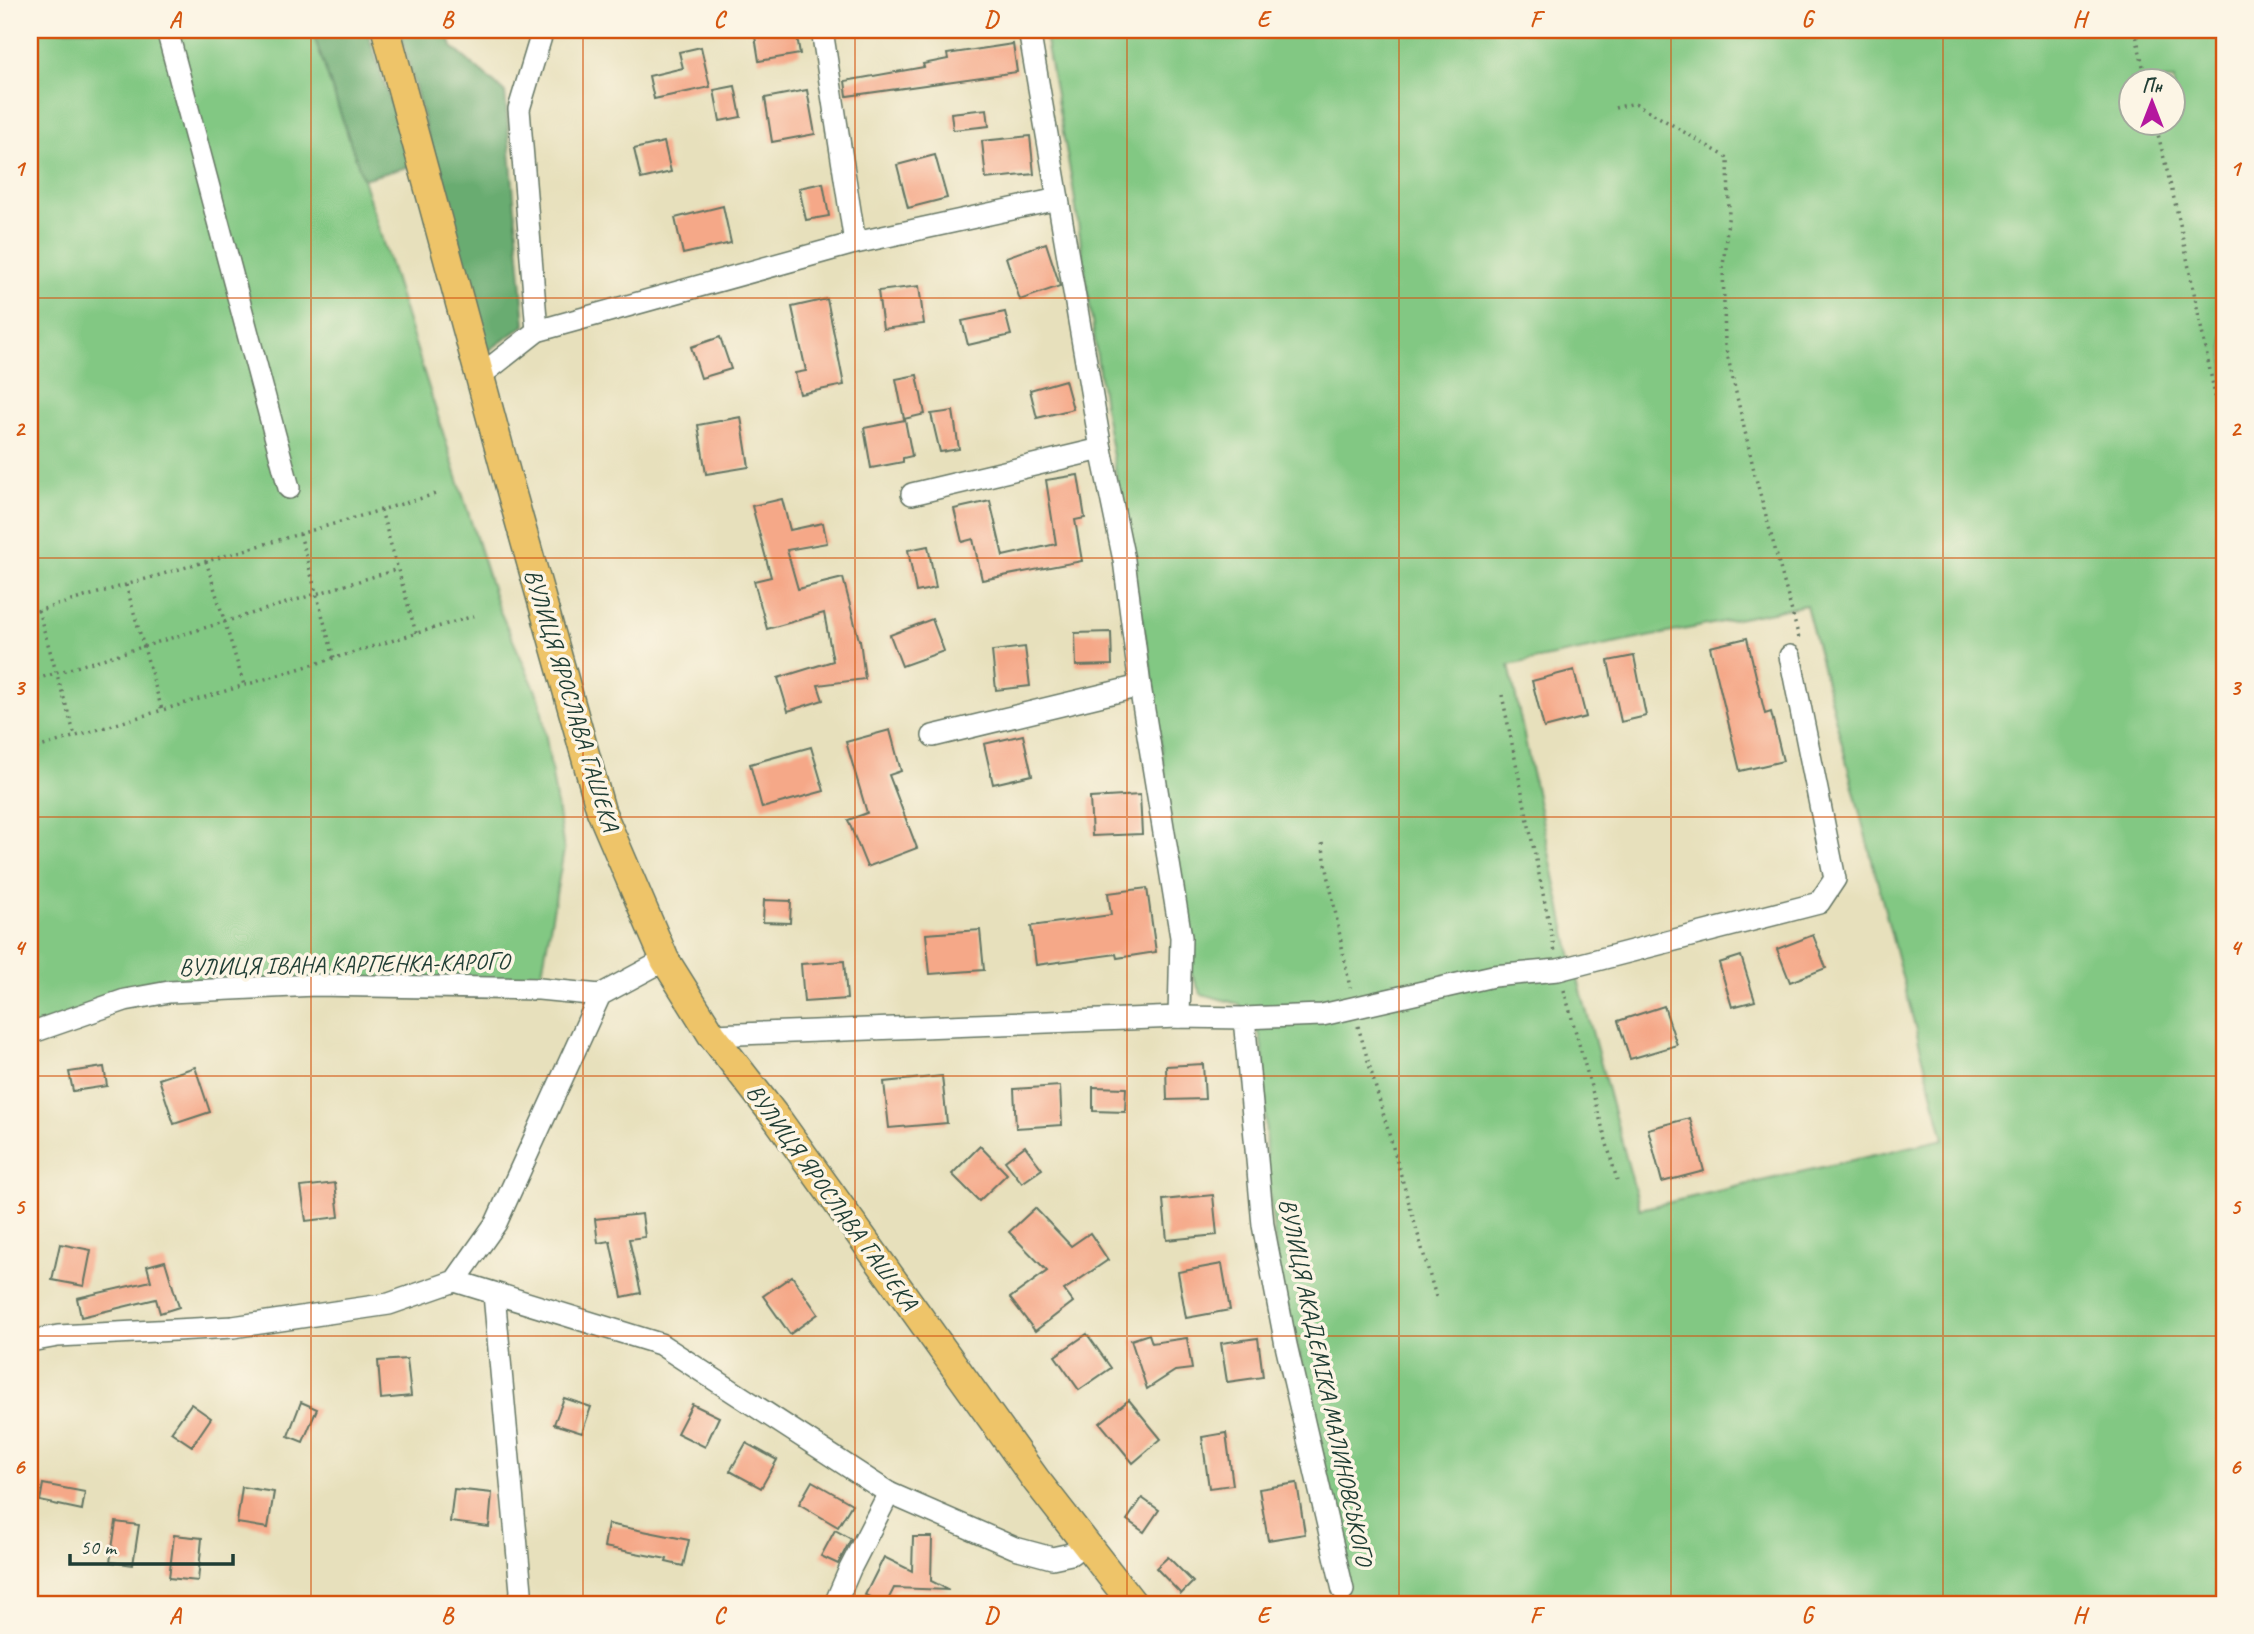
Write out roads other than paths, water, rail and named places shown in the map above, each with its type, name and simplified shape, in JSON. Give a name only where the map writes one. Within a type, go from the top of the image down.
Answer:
[{"type":"main road","name":"ВУЛИЦЯ ЯРОСЛАВА ГАШЕКА","points":[[386,30],[601,811],[665,960],[712,1035],[778,1120],[1036,1480],[1133,1604]]},
{"type":"street","points":[[167,30],[289,488]]},
{"type":"street","points":[[537,331],[519,109],[543,30]]},
{"type":"street","points":[[822,30],[855,243]]},
{"type":"street","points":[[1029,30],[1101,449],[1125,560],[1140,686],[1181,936],[1179,1017]]},
{"type":"street","points":[[480,376],[537,331],[855,243],[1058,199]]},
{"type":"street","points":[[912,494],[1101,449]]},
{"type":"street","points":[[712,1035],[1179,1017],[1322,1015],[1493,976],[1558,970],[1819,903],[1835,879],[1790,656]]},
{"type":"street","points":[[933,736],[1140,686]]},
{"type":"street","points":[[30,1341],[58,1336],[233,1327],[389,1304],[455,1281],[496,1223],[600,995],[665,960]]},
{"type":"street","name":"ВУЛИЦЯ ІВАНА КАРПЕНКА-КАРОГО","points":[[30,1033],[125,1000],[169,992],[316,985],[539,989],[600,995]]},
{"type":"street","name":"ВУЛИЦЯ АКАДЕМІКА МАЛИНОВСЬКОГО","points":[[1244,1018],[1263,1225],[1286,1345],[1343,1590]]},
{"type":"street","points":[[455,1281],[660,1344],[889,1493],[1015,1548],[1052,1558],[1071,1554],[1086,1543]]},
{"type":"street","points":[[494,1294],[521,1591],[519,1604]]},
{"type":"street","points":[[835,1604],[889,1493]]}]
